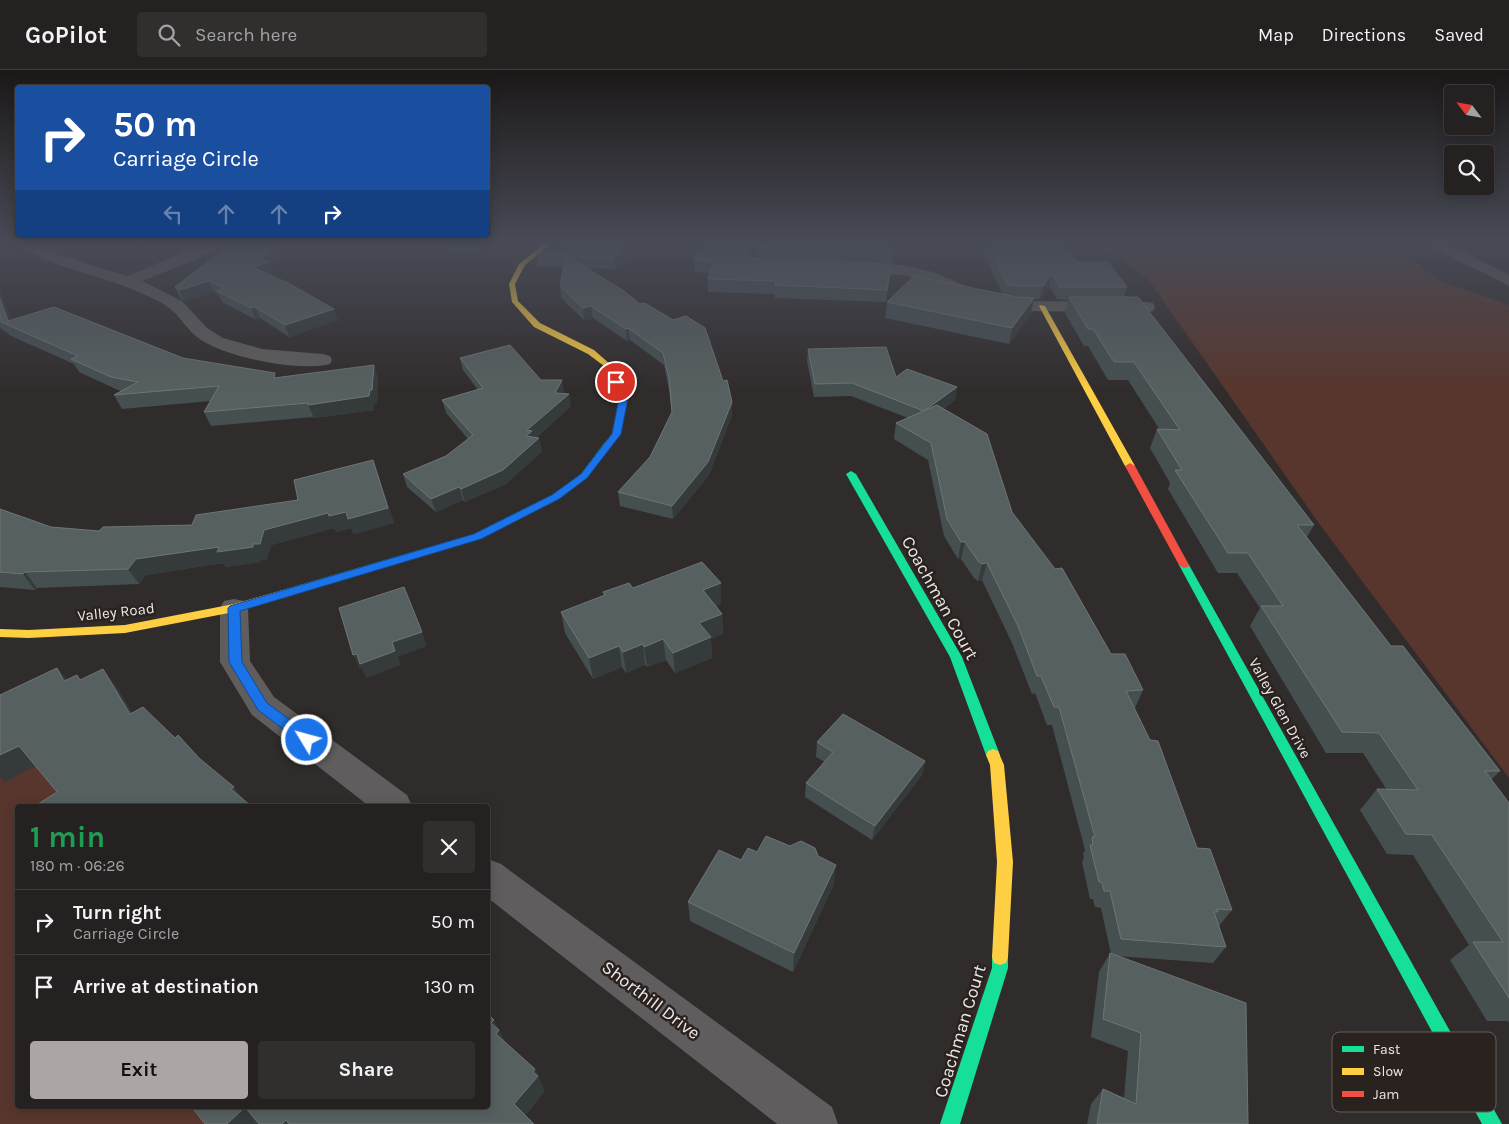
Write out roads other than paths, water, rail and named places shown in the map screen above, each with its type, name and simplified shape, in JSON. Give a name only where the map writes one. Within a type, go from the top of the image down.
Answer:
[{"type":"street","points":[[154,293],[176,305],[205,335],[227,347],[289,360],[323,360]]},
{"type":"street","name":"Valley Road","points":[[0,633],[29,634],[125,629],[234,608],[478,536],[555,497],[584,476],[616,434],[624,398],[607,365],[591,352],[537,325],[515,302],[514,293]]},
{"type":"street","points":[[968,293],[1014,306],[1147,307]]},
{"type":"street","name":"Valley Glen Drive","points":[[1042,306],[1441,1032]]},
{"type":"street","name":"Coachman Court","points":[[851,474],[956,657],[997,765],[1005,862],[1000,968],[950,1124]]},
{"type":"street","points":[[234,608],[235,662],[263,706],[392,804]]},
{"type":"street","name":"Shorthill Drive","points":[[490,878],[815,1124]]},
{"type":"street","name":"Valley Glen Drive","points":[[1485,1112],[1492,1124]]}]
